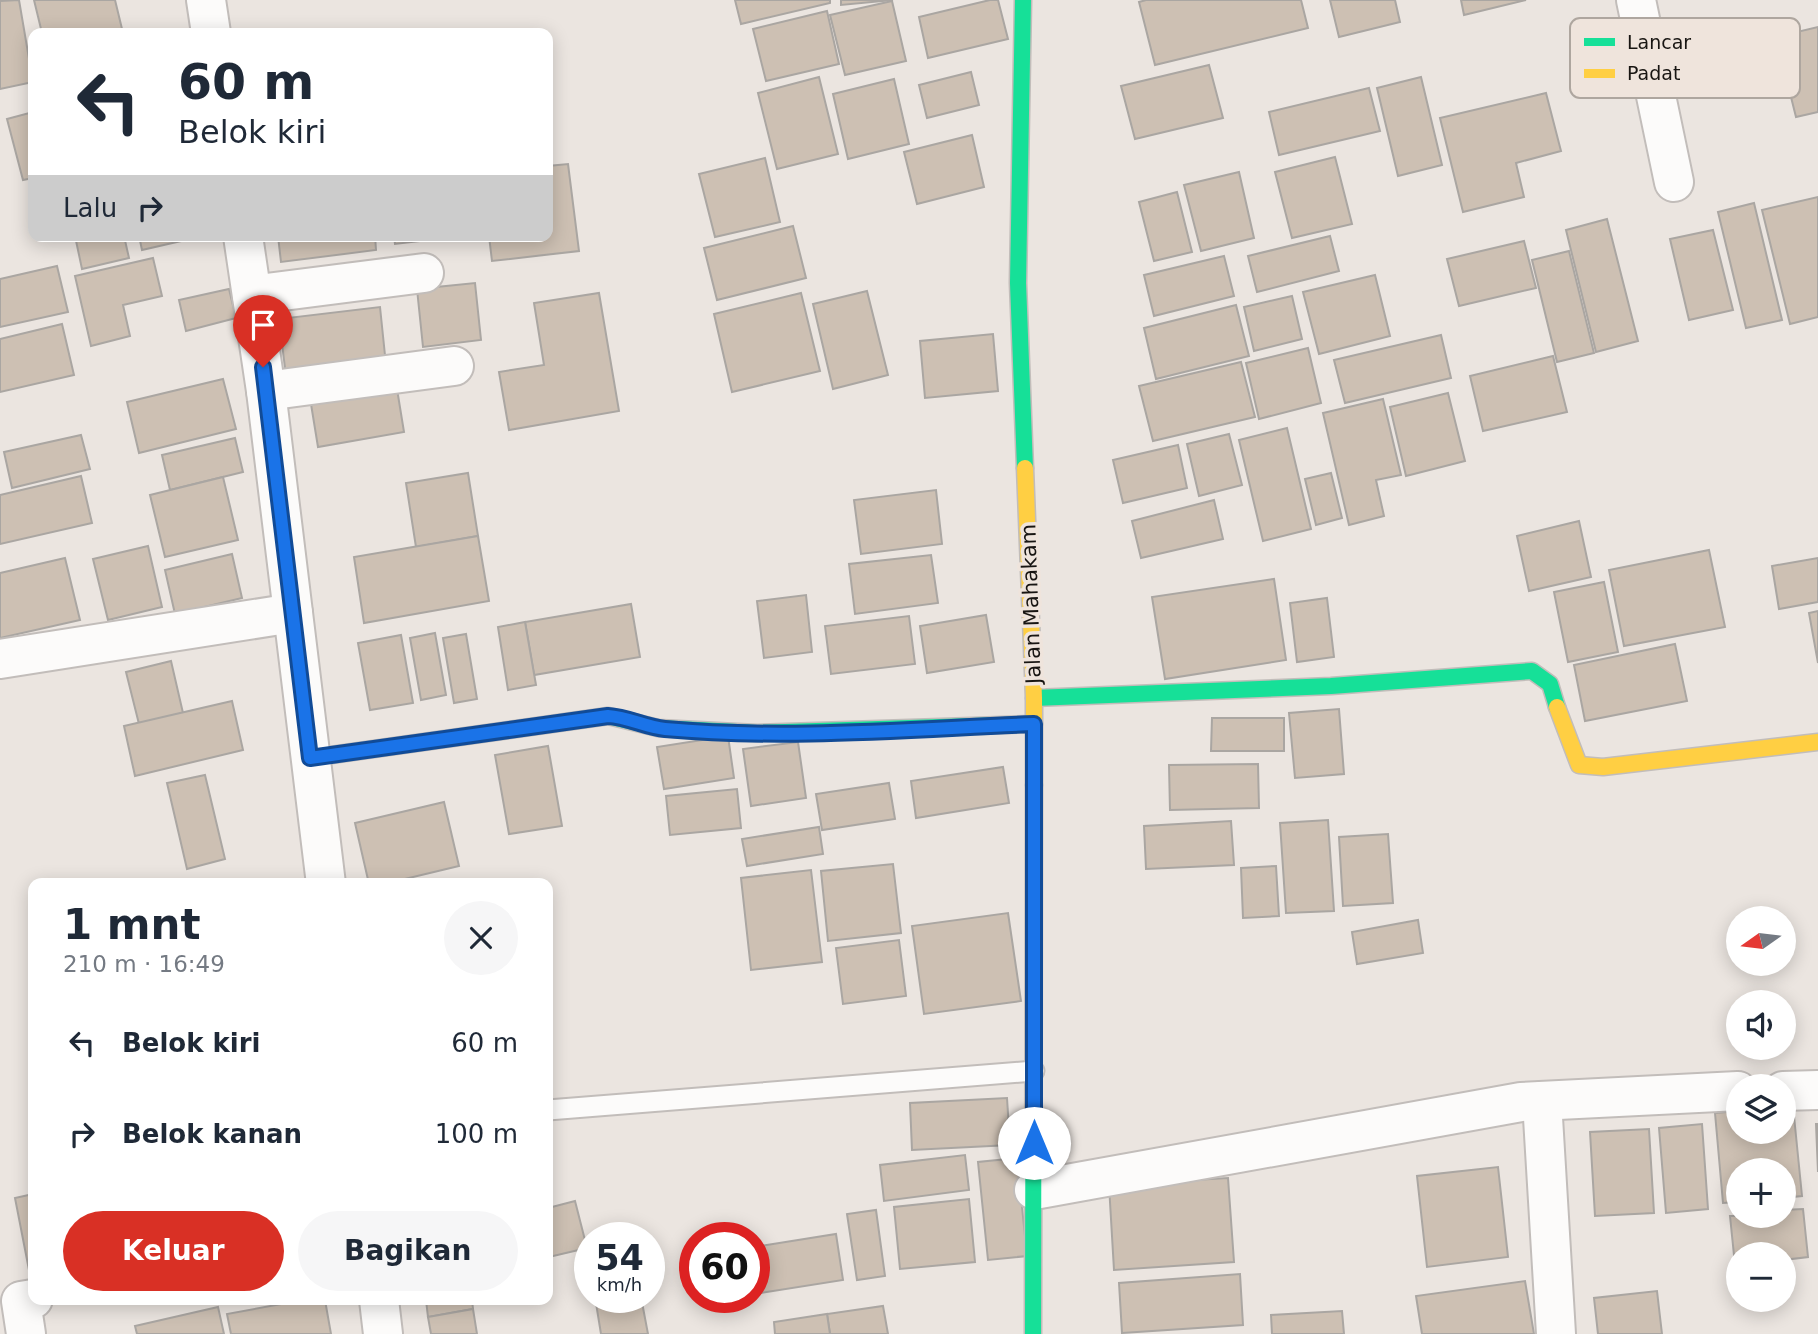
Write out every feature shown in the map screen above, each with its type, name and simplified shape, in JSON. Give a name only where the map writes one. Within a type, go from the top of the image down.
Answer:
[{"type":"street","points":[[206,0],[210,28]]},
{"type":"street","name":"Jalan Mahakam","points":[[1023,0],[1018,283],[1034,698],[1033,1334]]},
{"type":"street","points":[[1636,0],[1640,18]]},
{"type":"street","points":[[1656,98],[1674,182]]},
{"type":"street","points":[[244,242],[266,391],[325,878]]},
{"type":"street","points":[[252,295],[424,273]]},
{"type":"street","points":[[266,391],[454,366]]},
{"type":"street","points":[[0,659],[293,613]]},
{"type":"street","points":[[1034,698],[1331,686],[1532,671],[1550,684],[1570,748],[1579,765],[1603,767],[1818,742]]},
{"type":"street","points":[[310,758],[608,716],[628,718],[661,729],[749,733],[1034,724]]},
{"type":"street","points":[[1796,1091],[1818,1090]]},
{"type":"street","points":[[1034,1190],[1521,1102],[1726,1092]]},
{"type":"street","points":[[1542,1101],[1556,1334]]},
{"type":"street","points":[[380,1305],[383,1334]]},
{"type":"lane","points":[[553,1110],[1034,1071]]},
{"type":"building","points":[[19,0],[28,53],[28,83],[0,89],[0,1]]},
{"type":"building","points":[[34,0],[115,0],[122,28],[41,28]]},
{"type":"building","points":[[735,0],[830,0],[830,3],[741,24]]},
{"type":"building","points":[[841,0],[893,0],[841,5]]},
{"type":"building","points":[[998,0],[1008,39],[928,58],[919,17]]},
{"type":"building","points":[[1301,0],[1308,28],[1155,65],[1139,2]]},
{"type":"building","points":[[1330,0],[1395,0],[1400,22],[1339,37]]},
{"type":"building","points":[[1461,0],[1526,0],[1464,15]]},
{"type":"building","points":[[892,1],[906,61],[845,75],[830,15]]},
{"type":"building","points":[[827,11],[839,64],[766,81],[753,29]]},
{"type":"building","points":[[1818,27],[1818,112],[1796,117],[1791,98],[1800,98],[1800,31]]},
{"type":"building","points":[[1209,65],[1223,118],[1135,139],[1121,86]]},
{"type":"building","points":[[971,72],[979,105],[927,118],[919,85]]},
{"type":"building","points":[[819,77],[838,154],[777,169],[758,93]]},
{"type":"building","points":[[1421,77],[1442,165],[1398,176],[1377,88]]},
{"type":"building","points":[[894,79],[909,144],[848,159],[833,94]]},
{"type":"building","points":[[1369,88],[1380,131],[1279,155],[1269,112]]},
{"type":"building","points":[[1546,93],[1561,151],[1516,163],[1524,197],[1463,212],[1440,118]]},
{"type":"building","points":[[28,113],[28,179],[23,180],[7,119]]},
{"type":"building","points":[[972,135],[984,187],[917,204],[904,152]]},
{"type":"building","points":[[1335,157],[1352,224],[1292,238],[1275,172]]},
{"type":"building","points":[[765,158],[780,222],[715,237],[699,174]]},
{"type":"building","points":[[568,164],[579,251],[492,261],[490,242],[553,242],[553,166]]},
{"type":"building","points":[[1239,172],[1254,238],[1201,251],[1184,185]]},
{"type":"building","points":[[1177,192],[1192,252],[1154,261],[1139,202]]},
{"type":"building","points":[[1818,197],[1818,317],[1790,324],[1762,210]]},
{"type":"building","points":[[1754,203],[1782,320],[1746,328],[1718,212]]},
{"type":"building","points":[[1607,219],[1638,341],[1596,352],[1566,230]]},
{"type":"building","points":[[793,226],[806,278],[717,300],[704,248]]},
{"type":"building","points":[[1713,230],[1733,310],[1689,320],[1670,239]]},
{"type":"building","points":[[1330,236],[1339,271],[1257,292],[1248,256]]},
{"type":"building","points":[[1524,241],[1536,288],[1459,306],[1447,259]]},
{"type":"building","points":[[76,242],[125,242],[129,258],[82,269]]},
{"type":"building","points":[[140,242],[177,242],[142,250]]},
{"type":"building","points":[[279,242],[375,242],[376,250],[281,262]]},
{"type":"building","points":[[1569,251],[1594,353],[1557,362],[1532,260]]},
{"type":"building","points":[[1224,256],[1234,296],[1154,316],[1144,275]]},
{"type":"building","points":[[153,258],[162,296],[123,305],[130,336],[91,346],[75,276]]},
{"type":"building","points":[[57,266],[68,312],[0,327],[0,279]]},
{"type":"building","points":[[1375,275],[1390,336],[1319,354],[1303,292]]},
{"type":"building","points":[[475,283],[481,340],[423,347],[417,289]]},
{"type":"building","points":[[229,289],[236,318],[186,331],[179,300]]},
{"type":"building","points":[[867,291],[888,375],[833,389],[813,304]]},
{"type":"building","points":[[599,293],[619,411],[509,430],[499,372],[544,365],[534,303]]},
{"type":"building","points":[[801,293],[820,371],[732,392],[714,314]]},
{"type":"building","points":[[1292,296],[1302,339],[1254,351],[1244,307]]},
{"type":"building","points":[[1236,305],[1249,356],[1156,379],[1144,328]]},
{"type":"building","points":[[380,307],[386,365],[286,376],[279,319]]},
{"type":"building","points":[[62,324],[74,375],[0,392],[0,339]]},
{"type":"building","points":[[993,334],[998,391],[925,398],[920,341]]},
{"type":"building","points":[[1441,335],[1451,378],[1345,403],[1334,360]]},
{"type":"building","points":[[1308,348],[1321,403],[1259,419],[1246,363]]},
{"type":"building","points":[[1553,356],[1567,412],[1483,431],[1470,376]]},
{"type":"building","points":[[1241,362],[1255,417],[1153,441],[1139,386]]},
{"type":"building","points":[[223,379],[236,429],[139,453],[127,402]]},
{"type":"building","points":[[397,389],[404,432],[318,447],[311,404]]},
{"type":"building","points":[[1448,393],[1465,461],[1406,476],[1390,407]]},
{"type":"building","points":[[1383,399],[1401,475],[1376,480],[1384,516],[1349,525],[1323,413]]},
{"type":"building","points":[[1287,428],[1311,529],[1263,541],[1239,440]]},
{"type":"building","points":[[1229,434],[1242,485],[1199,496],[1187,444]]},
{"type":"building","points":[[81,435],[90,469],[12,488],[4,452]]},
{"type":"building","points":[[235,438],[243,472],[170,490],[162,455]]},
{"type":"building","points":[[1178,445],[1187,488],[1123,503],[1113,460]]},
{"type":"building","points":[[468,473],[478,536],[416,547],[406,483]]},
{"type":"building","points":[[1331,473],[1342,518],[1316,525],[1305,479]]},
{"type":"building","points":[[81,476],[92,523],[0,544],[0,495]]},
{"type":"building","points":[[223,477],[238,540],[165,557],[150,495]]},
{"type":"building","points":[[936,490],[942,544],[861,554],[854,500]]},
{"type":"building","points":[[1214,500],[1223,539],[1141,558],[1132,521]]},
{"type":"building","points":[[1579,521],[1591,577],[1529,591],[1517,536]]},
{"type":"building","points":[[478,536],[489,601],[364,623],[354,557]]},
{"type":"building","points":[[148,546],[162,607],[108,620],[93,559]]},
{"type":"building","points":[[1709,550],[1725,627],[1624,646],[1609,570]]},
{"type":"building","points":[[232,554],[242,598],[175,614],[165,570]]},
{"type":"building","points":[[931,555],[938,603],[855,614],[849,564]]},
{"type":"building","points":[[65,558],[80,620],[0,638],[0,573]]},
{"type":"building","points":[[1818,558],[1818,602],[1779,609],[1772,566]]},
{"type":"building","points":[[1274,579],[1286,660],[1165,679],[1152,597]]},
{"type":"building","points":[[1604,582],[1618,652],[1568,662],[1554,592]]},
{"type":"building","points":[[806,595],[812,652],[764,658],[757,601]]},
{"type":"building","points":[[1327,598],[1334,657],[1297,662],[1290,603]]},
{"type":"building","points":[[631,604],[640,657],[534,675],[525,622]]},
{"type":"building","points":[[1818,611],[1818,663],[1809,613]]},
{"type":"building","points":[[986,615],[994,662],[927,673],[920,626]]},
{"type":"building","points":[[909,616],[915,664],[831,674],[825,626]]},
{"type":"building","points":[[525,622],[536,685],[508,690],[498,627]]},
{"type":"building","points":[[435,633],[446,695],[421,700],[410,638]]},
{"type":"building","points":[[466,634],[477,699],[454,703],[443,638]]},
{"type":"building","points":[[401,635],[413,703],[370,710],[358,643]]},
{"type":"building","points":[[1675,644],[1687,701],[1585,721],[1574,665]]},
{"type":"building","points":[[171,661],[183,713],[139,724],[126,672]]},
{"type":"building","points":[[232,701],[243,750],[135,776],[124,726]]},
{"type":"building","points":[[1339,709],[1344,774],[1295,778],[1289,713]]},
{"type":"building","points":[[1212,718],[1284,718],[1284,751],[1211,751]]},
{"type":"building","points":[[728,736],[734,778],[664,789],[657,747]]},
{"type":"building","points":[[798,742],[806,798],[751,806],[743,749]]},
{"type":"building","points":[[548,746],[562,826],[509,834],[495,755]]},
{"type":"building","points":[[1258,764],[1259,808],[1170,810],[1169,765]]},
{"type":"building","points":[[1003,767],[1009,803],[916,818],[911,781]]},
{"type":"building","points":[[205,775],[225,859],[187,869],[167,783]]},
{"type":"building","points":[[889,783],[895,819],[822,830],[816,794]]},
{"type":"building","points":[[737,789],[741,828],[670,835],[666,796]]},
{"type":"building","points":[[444,802],[459,866],[409,878],[368,878],[355,823]]},
{"type":"building","points":[[1328,820],[1334,911],[1286,913],[1280,823]]},
{"type":"building","points":[[1231,821],[1234,865],[1146,869],[1144,826]]},
{"type":"building","points":[[819,827],[823,854],[747,866],[742,839]]},
{"type":"building","points":[[1388,834],[1393,903],[1343,906],[1339,837]]},
{"type":"building","points":[[893,864],[901,933],[828,941],[821,871]]},
{"type":"building","points":[[1276,866],[1279,916],[1243,918],[1241,868]]},
{"type":"building","points":[[811,870],[822,962],[751,970],[741,878]]},
{"type":"building","points":[[1008,913],[1021,1001],[924,1014],[912,926]]},
{"type":"building","points":[[1418,920],[1423,953],[1357,964],[1352,932]]},
{"type":"building","points":[[899,940],[906,996],[843,1004],[836,948]]},
{"type":"building","points":[[1007,1098],[1010,1145],[912,1150],[910,1103]]},
{"type":"building","points":[[1726,1112],[1726,1144],[1796,1144],[1796,1136],[1802,1196],[1796,1197],[1796,1158],[1726,1158],[1726,1203],[1723,1203],[1715,1113]]},
{"type":"building","points":[[1702,1124],[1708,1209],[1666,1213],[1659,1128]]},
{"type":"building","points":[[1816,1124],[1818,1124],[1818,1172]]},
{"type":"building","points":[[1649,1129],[1654,1213],[1595,1216],[1590,1132]]},
{"type":"building","points":[[965,1155],[969,1190],[884,1201],[880,1165]]},
{"type":"building","points":[[1017,1158],[1027,1256],[988,1260],[978,1162]]},
{"type":"building","points":[[1498,1167],[1508,1257],[1427,1267],[1417,1176]]},
{"type":"building","points":[[1228,1178],[1234,1262],[1114,1270],[1109,1185]]},
{"type":"building","points":[[28,1195],[28,1265],[15,1198]]},
{"type":"building","points":[[969,1199],[975,1262],[900,1269],[894,1207]]},
{"type":"building","points":[[575,1201],[580,1222],[574,1222],[574,1251],[553,1256],[553,1207]]},
{"type":"building","points":[[1796,1209],[1803,1209],[1808,1257],[1796,1258],[1796,1242],[1733,1242],[1731,1228],[1796,1228]]},
{"type":"building","points":[[876,1210],[885,1276],[857,1280],[847,1214]]},
{"type":"building","points":[[836,1234],[843,1280],[770,1291],[770,1244]]},
{"type":"building","points":[[1240,1274],[1243,1325],[1122,1333],[1119,1283]]},
{"type":"building","points":[[1525,1281],[1534,1334],[1422,1334],[1416,1296]]},
{"type":"building","points":[[1657,1291],[1662,1334],[1598,1334],[1594,1298]]},
{"type":"building","points":[[276,1305],[326,1305],[331,1334],[231,1334],[227,1314]]},
{"type":"building","points":[[427,1305],[473,1305],[473,1309],[428,1317]]},
{"type":"building","points":[[883,1306],[888,1334],[830,1334],[827,1314]]},
{"type":"building","points":[[218,1307],[224,1334],[137,1334],[135,1326]]},
{"type":"building","points":[[473,1309],[477,1334],[431,1334],[428,1317]]},
{"type":"building","points":[[1342,1311],[1344,1334],[1272,1334],[1271,1315]]},
{"type":"building","points":[[598,1313],[644,1313],[648,1334],[601,1334]]},
{"type":"building","points":[[827,1314],[830,1334],[775,1334],[774,1322]]},
{"type":"traffic: fast","points":[[1023,0],[1018,283],[1025,468]]},
{"type":"traffic: fast","points":[[1034,698],[1331,686],[1532,671],[1550,684],[1557,707]]},
{"type":"traffic: fast","points":[[310,758],[608,716],[658,728],[757,733],[1034,724]]},
{"type":"traffic: fast","points":[[1033,1334],[1034,785]]},
{"type":"traffic: slow","points":[[1025,468],[1034,698],[1034,785]]},
{"type":"traffic: slow","points":[[1557,707],[1579,765],[1603,767],[1818,742]]},
{"type":"route","points":[[263,367],[310,758],[608,716],[628,718],[661,729],[749,733],[1034,724],[1034,1143]]}]
